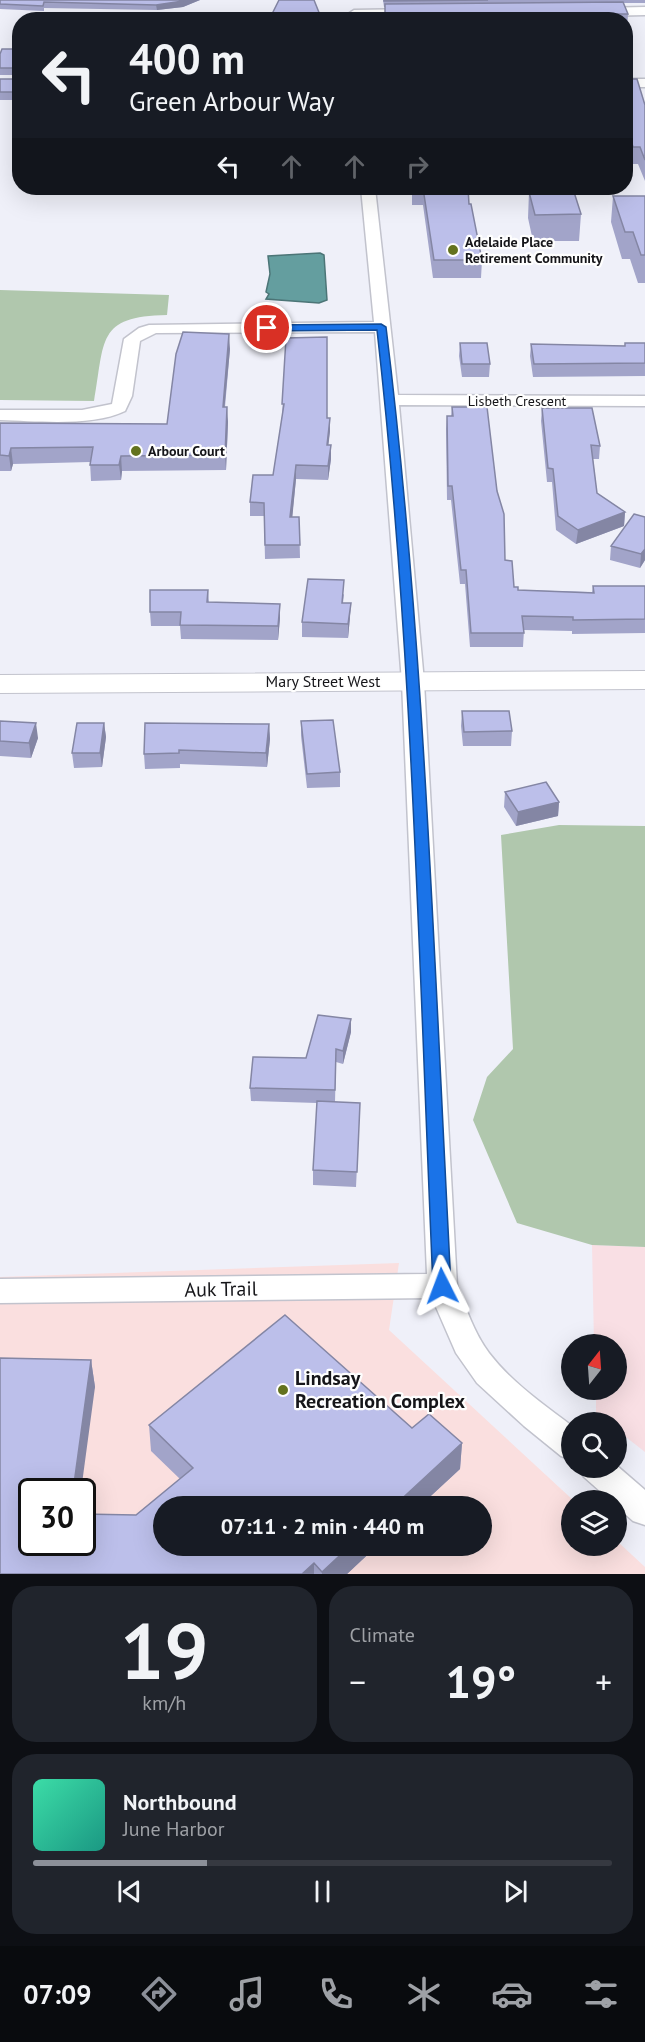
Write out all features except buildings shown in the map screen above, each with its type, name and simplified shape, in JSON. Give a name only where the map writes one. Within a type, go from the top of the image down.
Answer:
[{"type":"street","points":[[369,195],[390,400],[413,682],[442,1286],[464,1337],[478,1361],[498,1383],[561,1437]]},
{"type":"street","points":[[0,415],[95,414],[115,410],[122,402],[132,339],[155,328],[381,327]]},
{"type":"street","name":"Lisbeth Crescent","points":[[390,400],[645,401]]},
{"type":"street","name":"Mary Street West","points":[[0,684],[645,680]]},
{"type":"street","name":"Auk Trail","points":[[0,1291],[442,1286]]},
{"type":"street","points":[[609,1478],[645,1510]]},
{"type":"shaded area","points":[[592,1245],[645,1247],[645,1452],[627,1438],[627,1412],[596,1412],[596,1400],[627,1400],[627,1334],[594,1334]]},
{"type":"shaded area","points":[[399,1263],[389,1330],[562,1490],[561,1556],[627,1556],[627,1550],[645,1567],[645,1574],[0,1574],[0,1277]]},
{"type":"green space","points":[[0,290],[169,295],[167,315],[127,320],[108,336],[103,348],[94,401],[0,400]]},
{"type":"green space","points":[[559,825],[645,826],[645,1247],[592,1245],[517,1223],[473,1120],[487,1077],[513,1049],[501,835]]},
{"type":"water","points":[[320,253],[324,255],[327,300],[319,303],[266,299],[269,294],[266,292],[270,274],[268,256]]},
{"type":"place","name":"Adelaide Place Retirement Community","points":[[453,250]]},
{"type":"place","name":"Arbour Court","points":[[136,451]]},
{"type":"place","name":"Lindsay Recreation Complex","points":[[283,1390]]},
{"type":"route","points":[[267,328],[381,327],[390,400],[413,682],[442,1286]]}]
